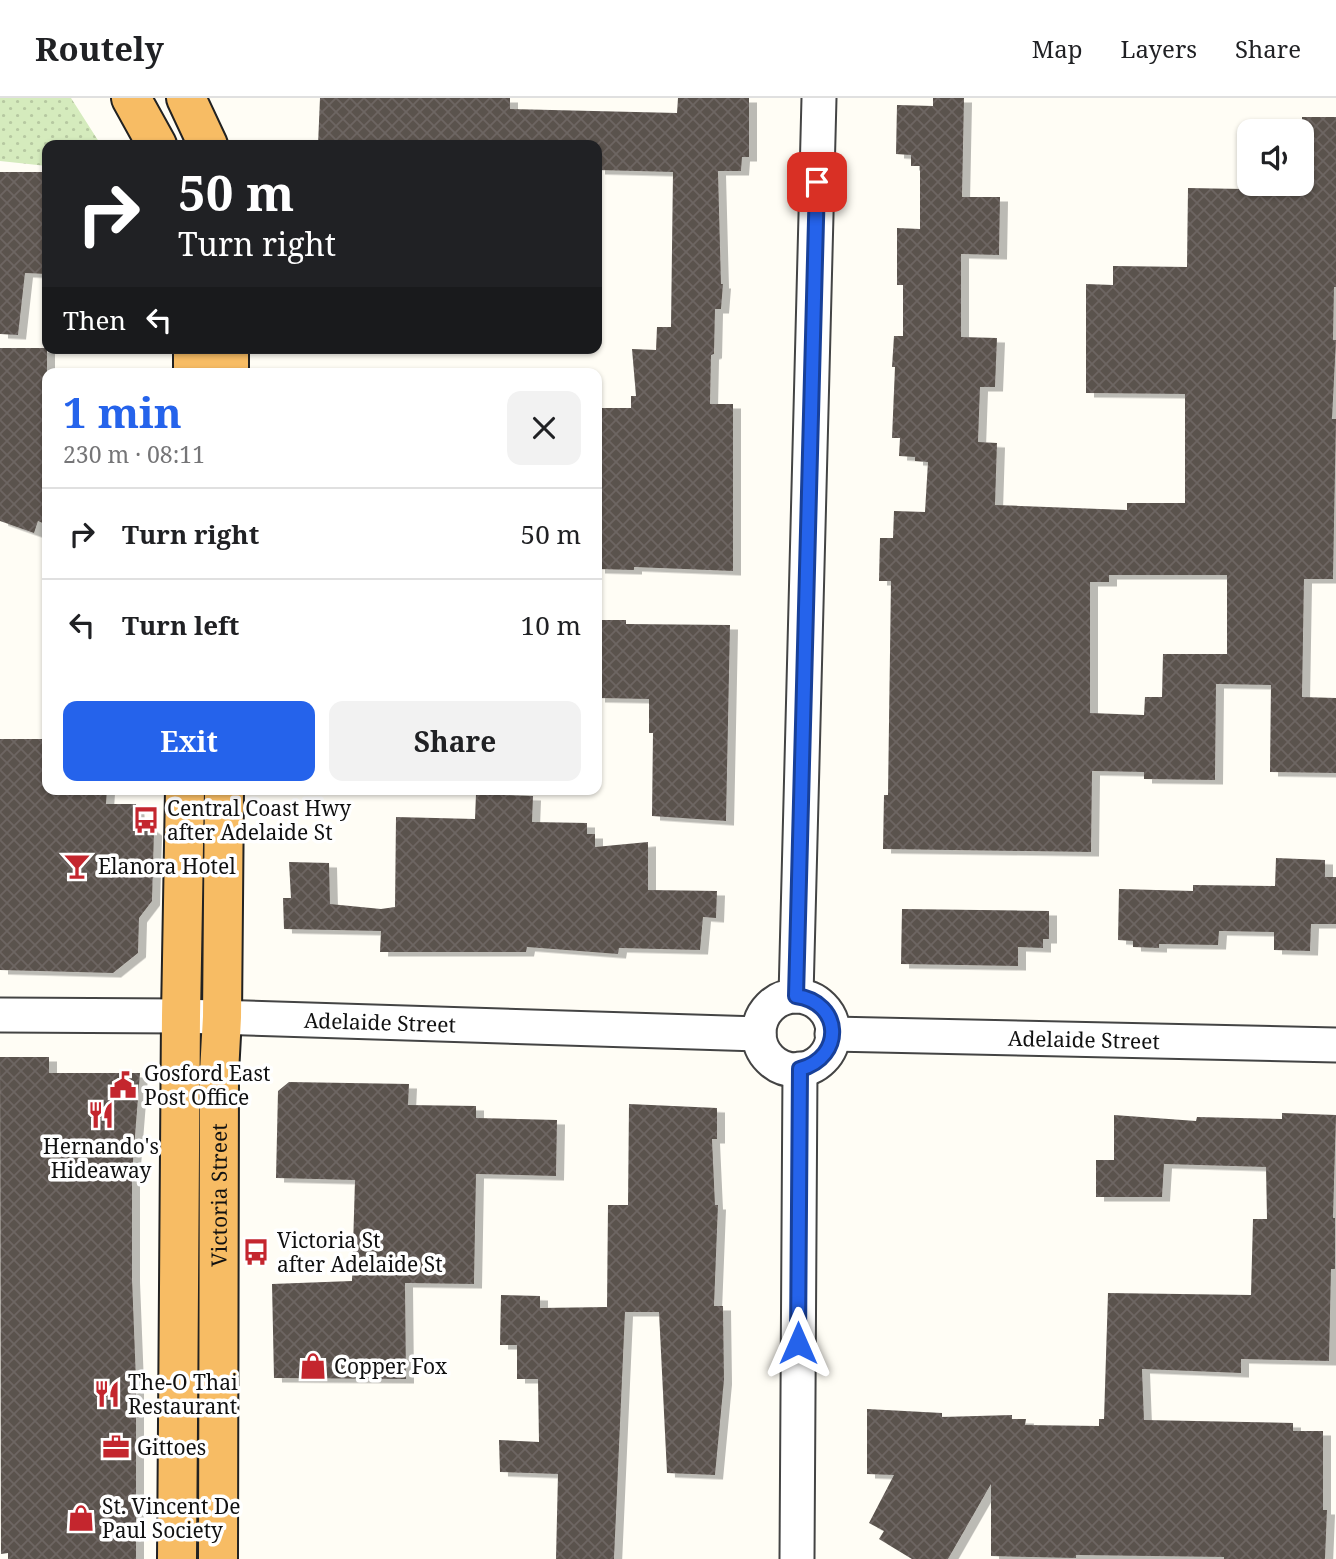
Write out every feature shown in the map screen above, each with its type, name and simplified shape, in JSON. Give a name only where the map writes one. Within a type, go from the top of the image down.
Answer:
[{"type":"highway","points":[[131,98],[154,140]]},
{"type":"highway","points":[[186,98],[206,140]]},
{"type":"highway","name":"Victoria Street","points":[[177,1559],[185,795]]},
{"type":"highway","name":"Victoria Street","points":[[218,1559],[219,1073],[224,795]]},
{"type":"street","points":[[796,996],[819,98]]},
{"type":"street","points":[[796,996],[817,1003],[831,1022],[832,1034],[831,1044],[819,1061],[800,1069],[788,1069],[776,1064],[767,1056],[759,1034],[760,1022],[766,1011],[774,1003],[796,996]]},
{"type":"street","name":"Adelaide Street","points":[[0,1014],[222,1017],[759,1034]]},
{"type":"street","name":"Adelaide Street","points":[[832,1034],[1336,1045]]},
{"type":"street","points":[[797,1559],[800,1069]]},
{"type":"green space","points":[[0,98],[71,98],[98,140],[42,140],[42,165],[0,161]]},
{"type":"building","points":[[320,98],[510,98],[510,109],[677,113],[678,98],[749,98],[749,157],[742,157],[741,171],[718,171],[723,284],[721,309],[715,309],[714,354],[711,355],[710,404],[733,404],[733,571],[634,567],[634,570],[602,569],[602,408],[631,408],[631,396],[636,396],[632,349],[656,350],[657,327],[671,327],[673,172],[602,170],[602,140],[318,140]]},
{"type":"building","points":[[933,98],[964,98],[962,197],[1000,197],[999,255],[961,254],[961,337],[997,338],[995,387],[980,387],[978,442],[997,443],[995,505],[1127,510],[1127,503],[1185,503],[1185,394],[1086,393],[1086,284],[1113,285],[1113,266],[1187,267],[1188,188],[1237,189],[1237,196],[1314,196],[1314,119],[1302,117],[1336,117],[1333,579],[1304,579],[1302,697],[1336,698],[1336,773],[1270,772],[1271,685],[1216,684],[1215,780],[1144,779],[1144,772],[1092,771],[1091,852],[883,849],[884,795],[888,795],[891,581],[879,581],[880,538],[893,538],[894,511],[925,512],[928,462],[915,461],[915,457],[899,456],[900,438],[892,438],[894,336],[903,336],[903,285],[897,285],[897,228],[920,229],[920,166],[911,166],[911,155],[896,154],[897,105],[933,106]],"holes":[[[1109,575],[1227,575],[1227,654],[1163,654],[1162,697],[1145,697],[1144,715],[1090,713],[1090,582],[1109,582]]]},
{"type":"building","points":[[0,172],[42,172],[42,274],[25,273],[18,335],[0,334]]},
{"type":"building","points":[[0,348],[42,348],[42,354],[47,354],[47,368],[42,368],[42,523],[38,521],[34,533],[0,521]]},
{"type":"building","points":[[602,620],[626,620],[626,624],[730,625],[726,821],[652,816],[653,733],[649,733],[649,699],[602,698]]},
{"type":"building","name":"Elanora Hotel","points":[[0,739],[42,739],[42,795],[107,795],[106,804],[136,804],[137,819],[154,831],[152,901],[139,918],[138,953],[113,973],[0,970]]},
{"type":"building","points":[[476,795],[533,796],[532,822],[587,823],[587,834],[595,834],[595,847],[648,842],[648,890],[717,891],[716,918],[703,917],[700,950],[619,948],[618,954],[527,947],[526,952],[380,952],[381,931],[284,929],[283,898],[291,898],[289,862],[329,863],[330,904],[381,909],[395,907],[396,817],[475,819]]},
{"type":"building","points":[[1276,858],[1325,860],[1325,877],[1336,877],[1336,924],[1311,924],[1310,951],[1274,950],[1274,932],[1219,931],[1218,945],[1159,944],[1159,948],[1133,947],[1133,941],[1118,940],[1119,889],[1193,891],[1193,885],[1275,886]]},
{"type":"building","points":[[902,909],[1049,911],[1049,939],[1043,939],[1043,948],[1018,947],[1018,966],[901,964]]},
{"type":"building","points":[[0,1057],[49,1057],[49,1073],[140,1073],[132,1174],[136,1559],[8,1559],[8,1553],[1,1554]]},
{"type":"building","points":[[289,1082],[409,1084],[408,1105],[476,1106],[476,1118],[557,1120],[556,1176],[476,1174],[474,1284],[405,1283],[406,1379],[274,1378],[272,1284],[352,1281],[355,1180],[276,1178],[278,1091]]},
{"type":"building","points":[[629,1104],[717,1108],[717,1139],[712,1139],[715,1205],[718,1205],[714,1306],[723,1306],[724,1380],[715,1475],[667,1473],[659,1312],[625,1312],[614,1559],[556,1559],[558,1474],[500,1472],[499,1440],[539,1442],[538,1379],[517,1379],[517,1345],[500,1345],[501,1295],[540,1296],[540,1308],[607,1307],[608,1205],[628,1205]]},
{"type":"building","points":[[1282,1113],[1336,1115],[1333,1218],[1335,1269],[1331,1269],[1329,1361],[1241,1359],[1241,1373],[1142,1369],[1144,1420],[1293,1423],[1293,1431],[1323,1431],[1323,1510],[1327,1510],[1325,1559],[991,1556],[991,1484],[948,1559],[912,1559],[879,1539],[884,1531],[869,1523],[894,1475],[867,1474],[867,1409],[942,1413],[942,1417],[1012,1415],[1012,1419],[1026,1419],[1025,1425],[1099,1426],[1099,1419],[1104,1419],[1108,1293],[1251,1295],[1253,1219],[1267,1219],[1266,1167],[1164,1164],[1162,1197],[1096,1197],[1096,1160],[1114,1160],[1114,1115],[1196,1121],[1197,1117],[1282,1119]]},
{"type":"place","name":"Central Coast Hwy after Adelaide St","points":[[146,820]]},
{"type":"place","name":"Elanora Hotel","points":[[77,866]]},
{"type":"place","name":"Gosford East Post Office","points":[[123,1085]]},
{"type":"place","name":"Hernando's Hideaway","points":[[101,1115]]},
{"type":"place","name":"Victoria St after Adelaide St","points":[[256,1252]]},
{"type":"place","name":"Copper Fox","points":[[313,1366]]},
{"type":"place","name":"The-O Thai Restaurant","points":[[107,1394]]},
{"type":"place","name":"Gittoes","points":[[116,1447]]},
{"type":"place","name":"St. Vincent De Paul Society","points":[[81,1518]]},
{"type":"route","points":[[798,1343],[800,1069],[819,1061],[831,1044],[832,1034],[831,1022],[817,1003],[796,996],[817,182]]}]
